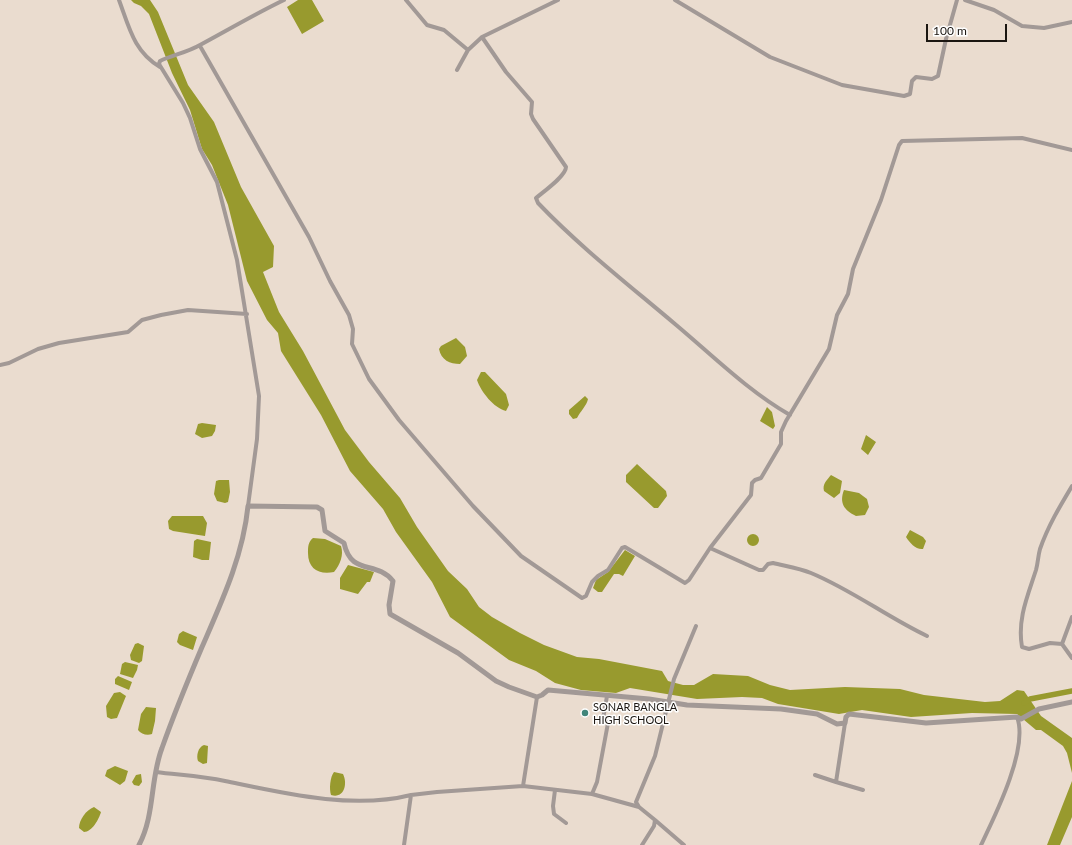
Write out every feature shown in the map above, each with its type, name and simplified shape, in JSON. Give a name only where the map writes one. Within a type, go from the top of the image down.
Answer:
[{"type":"street","points":[[118,0],[134,38],[144,56],[161,67]]},
{"type":"street","points":[[139,845],[144,836],[152,803],[156,772],[161,750],[186,685],[221,606],[242,547],[257,439],[259,396],[247,314],[237,260],[217,182],[200,149],[190,118],[183,103],[161,67],[160,61],[200,46],[253,15],[284,0]]},
{"type":"street","points":[[406,0],[427,25],[444,30],[468,50]]},
{"type":"street","points":[[457,70],[468,50],[482,37],[558,0]]},
{"type":"street","points":[[675,0],[770,57],[842,84],[904,96],[910,94],[912,81],[916,77],[932,79],[938,76],[946,39],[957,0]]},
{"type":"street","points":[[965,0],[994,10],[1022,26],[1044,28],[1072,22]]},
{"type":"street","points":[[482,37],[506,72],[532,102],[531,114],[533,119],[566,167],[565,172],[536,198],[536,202],[570,234],[714,358],[774,406],[790,415]]},
{"type":"street","points":[[200,46],[309,237],[330,281],[349,315],[353,329],[352,344],[370,379],[399,420],[473,506],[522,556],[582,598],[586,596],[592,582],[608,570],[622,548],[625,547],[685,583],[689,580],[710,548],[751,496],[752,483],[761,478],[765,473],[781,444],[781,432],[829,349],[836,315],[848,294],[854,269],[881,200],[899,145],[902,141],[1022,138],[1072,150]]},
{"type":"street","points":[[0,365],[9,363],[38,349],[59,343],[128,332],[142,320],[161,315],[188,310],[247,314]]},
{"type":"street","points":[[1072,486],[1056,510],[1040,549],[1037,568],[1028,590],[1020,622],[1022,644],[1025,649],[1034,649],[1050,643],[1062,644],[1072,658]]},
{"type":"street","points":[[248,506],[317,507],[322,510],[325,531],[344,543],[346,554],[352,562],[380,571],[389,576],[393,581],[388,606],[390,614],[458,653],[496,681],[509,687],[537,697],[542,696],[548,690],[781,709],[817,714],[838,724],[845,723]]},
{"type":"street","points":[[710,548],[759,570],[763,570],[768,564],[773,563],[810,573],[847,590],[910,628],[927,636]]},
{"type":"street","points":[[1062,644],[1072,617]]},
{"type":"street","points":[[684,845],[639,807],[636,802],[655,756],[674,679],[696,626]]},
{"type":"street","points":[[592,794],[597,782],[608,723],[603,719],[607,696]]},
{"type":"street","points":[[523,786],[537,697]]},
{"type":"street","points":[[836,782],[845,723],[849,714],[926,723],[1019,718],[1039,710],[1072,702]]},
{"type":"street","points":[[981,845],[1001,802],[1018,748],[1020,737],[1019,718]]},
{"type":"street","points":[[156,772],[223,781],[269,792],[344,800],[393,800],[411,795],[437,792],[523,786],[592,794],[639,807]]},
{"type":"street","points":[[815,775],[862,790]]},
{"type":"street","points":[[555,790],[553,806],[554,814],[566,823]]},
{"type":"street","points":[[404,845],[411,795]]},
{"type":"street","points":[[642,845],[654,826],[655,820]]},
{"type":"shaded area","points":[[131,0],[150,0],[158,12],[188,85],[214,122],[241,187],[274,246],[273,267],[263,272],[279,312],[303,351],[345,430],[369,462],[400,498],[417,527],[448,571],[467,589],[479,607],[492,617],[544,645],[577,657],[599,659],[662,671],[668,681],[683,685],[694,685],[713,674],[748,676],[770,685],[790,690],[845,687],[900,689],[924,695],[985,702],[1000,701],[1017,690],[1024,691],[1041,716],[1072,738],[1072,773],[1067,753],[1063,746],[1041,730],[1036,730],[1017,714],[972,713],[911,717],[862,710],[839,714],[778,704],[762,698],[742,697],[697,699],[630,688],[616,693],[581,690],[555,683],[536,671],[509,660],[450,617],[432,582],[396,532],[383,509],[350,471],[321,415],[281,351],[278,333],[267,320],[247,281],[228,205],[212,165],[202,149],[190,110],[172,73],[149,14],[141,6]]},
{"type":"shaded area","points":[[298,0],[312,0],[324,21],[302,34],[287,7]]},
{"type":"shaded area","points":[[456,338],[465,347],[467,356],[460,364],[446,361],[439,349],[441,346]]},
{"type":"shaded area","points":[[481,372],[485,372],[506,394],[509,405],[506,411],[497,407],[488,399],[477,380]]},
{"type":"shaded area","points":[[585,396],[588,399],[586,404],[577,418],[573,419],[569,414],[569,410]]},
{"type":"shaded area","points":[[767,407],[772,412],[775,426],[773,429],[760,421]]},
{"type":"shaded area","points":[[202,423],[216,425],[212,436],[202,438],[195,434],[198,424]]},
{"type":"shaded area","points":[[866,435],[876,442],[868,455],[861,449]]},
{"type":"shaded area","points":[[637,464],[666,491],[667,496],[658,508],[654,508],[626,482],[626,475]]},
{"type":"shaded area","points":[[831,475],[842,481],[840,493],[834,498],[824,491],[825,482]]},
{"type":"shaded area","points":[[229,480],[230,492],[228,502],[225,503],[217,501],[214,494],[216,481]]},
{"type":"shaded area","points":[[844,490],[859,493],[867,499],[869,507],[865,515],[856,516],[846,509],[842,502]]},
{"type":"shaded area","points":[[172,516],[203,516],[207,523],[205,536],[169,529],[168,521]]},
{"type":"shaded area","points":[[910,530],[923,537],[926,541],[923,549],[911,544],[906,537]]},
{"type":"shaded area","points":[[753,534],[757,536],[759,540],[757,544],[753,546],[749,544],[747,540],[749,536]]},
{"type":"shaded area","points":[[313,538],[325,539],[341,546],[341,560],[334,572],[319,572],[312,567],[309,559],[308,547]]},
{"type":"shaded area","points":[[197,539],[211,542],[209,560],[202,560],[193,557],[194,541]]},
{"type":"shaded area","points":[[625,550],[635,556],[623,576],[614,574],[602,592],[598,592],[593,588],[596,580],[608,572]]},
{"type":"shaded area","points":[[348,565],[374,572],[370,582],[367,582],[358,594],[340,589],[340,578]]},
{"type":"shaded area","points":[[183,631],[197,637],[193,650],[180,645],[177,642],[179,634]]},
{"type":"shaded area","points":[[138,643],[144,646],[142,661],[139,663],[131,660],[130,655],[135,644]]},
{"type":"shaded area","points":[[125,662],[138,665],[133,678],[120,674],[122,664]]},
{"type":"shaded area","points":[[118,676],[132,682],[129,690],[115,684],[115,679]]},
{"type":"shaded area","points":[[120,692],[126,696],[117,718],[111,719],[107,717],[106,706],[114,693]]},
{"type":"shaded area","points":[[146,707],[156,708],[155,721],[152,734],[150,735],[141,733],[138,730],[141,714]]},
{"type":"shaded area","points":[[204,745],[208,746],[207,763],[203,764],[198,761],[197,757],[199,750]]},
{"type":"shaded area","points":[[115,766],[128,771],[125,781],[120,785],[105,776],[107,770]]},
{"type":"shaded area","points":[[334,772],[343,774],[345,782],[342,793],[335,796],[331,795],[330,790]]},
{"type":"shaded area","points":[[141,774],[142,782],[139,786],[134,785],[132,782],[136,775]]},
{"type":"shaded area","points":[[1072,781],[1072,817],[1060,845],[1047,845]]},
{"type":"shaded area","points":[[94,807],[101,812],[100,815],[92,828],[84,832],[79,828],[80,822],[86,813]]},
{"type":"waterway","points":[[1024,703],[1030,699],[1072,691]]},
{"type":"place","name":"SONAR BANGLA HIGH SCHOOL","points":[[585,713]]}]
